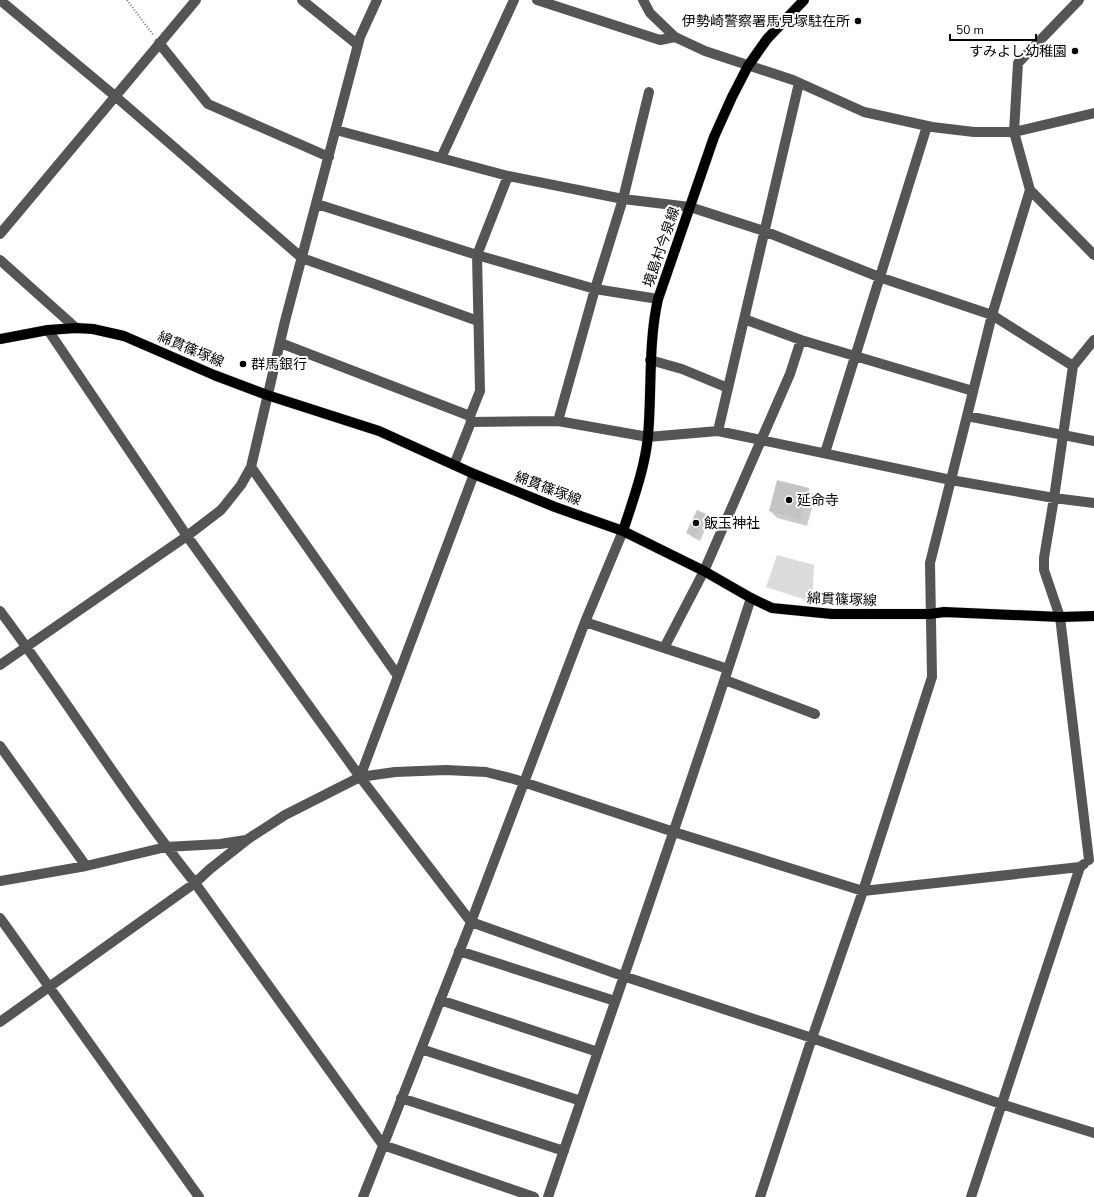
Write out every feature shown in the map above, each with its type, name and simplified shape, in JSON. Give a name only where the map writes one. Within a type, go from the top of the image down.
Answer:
[{"type":"main road","name":"境島村今泉線","points":[[623,531],[642,467],[648,437],[650,360],[654,318],[658,299],[714,137],[748,66],[767,39],[804,0]]},
{"type":"main road","name":"綿貫篠塚線","points":[[0,339],[48,330],[76,328],[93,329],[124,336],[214,375],[267,395],[379,431],[474,474],[623,531],[704,571],[751,598],[772,608],[832,614],[930,614],[944,612],[1060,617],[1094,616]]},
{"type":"street","points":[[0,0],[115,96],[302,258],[478,321]]},
{"type":"street","points":[[0,234],[196,0]]},
{"type":"street","points":[[302,0],[359,41]]},
{"type":"street","points":[[0,665],[187,536],[221,510],[241,485],[251,466],[267,395],[359,41],[377,0]]},
{"type":"street","points":[[440,158],[514,0]]},
{"type":"street","points":[[537,0],[660,40],[675,37]]},
{"type":"street","points":[[643,0],[650,13],[675,37],[705,51],[799,83],[864,112],[927,126],[974,132],[1014,132],[1094,113]]},
{"type":"street","points":[[1079,0],[1018,63],[1014,132],[1030,190],[1094,255]]},
{"type":"street","points":[[159,43],[208,104],[329,157]]},
{"type":"street","points":[[718,430],[799,83]]},
{"type":"street","points":[[558,421],[595,288],[623,199],[648,92]]},
{"type":"street","points":[[825,453],[927,126]]},
{"type":"street","points":[[336,130],[508,176],[623,199],[690,207],[764,231],[879,277],[992,315],[1073,366]]},
{"type":"street","points":[[454,465],[480,390],[477,255],[508,176]]},
{"type":"street","points":[[760,1197],[812,1038],[863,891],[932,677],[930,563],[992,315],[1030,190]]},
{"type":"street","points":[[316,204],[477,255],[595,288],[658,299]]},
{"type":"street","points":[[0,260],[76,328]]},
{"type":"street","points":[[744,319],[801,340],[973,390]]},
{"type":"street","points":[[48,330],[187,536],[360,777],[471,922],[623,976],[812,1038],[1001,1104],[1094,1134]]},
{"type":"street","points":[[664,648],[704,571],[790,374],[801,340]]},
{"type":"street","points":[[0,1022],[195,883],[248,839],[285,815],[360,777],[395,772],[446,770],[486,772],[863,891],[1080,867],[1091,859],[1060,617],[1044,570],[1044,558],[1073,366],[1094,340]]},
{"type":"street","points":[[283,344],[470,419],[558,421],[648,437],[718,430],[951,480],[1054,498],[1094,503]]},
{"type":"street","points":[[650,360],[682,368],[728,388]]},
{"type":"street","points":[[967,416],[1094,440]]},
{"type":"street","points":[[251,466],[398,676]]},
{"type":"street","points":[[360,777],[474,474]]},
{"type":"street","points":[[363,1197],[471,922],[584,622],[623,531]]},
{"type":"street","points":[[548,1197],[623,976],[674,832],[751,598]]},
{"type":"street","points":[[0,611],[166,847],[195,883],[383,1145],[534,1197]]},
{"type":"street","points":[[584,622],[728,669]]},
{"type":"street","points":[[725,680],[814,714]]},
{"type":"street","points":[[0,746],[86,866]]},
{"type":"street","points":[[0,881],[86,866],[166,847],[220,844],[248,839]]},
{"type":"street","points":[[971,1197],[1080,867]]},
{"type":"street","points":[[0,918],[199,1197]]},
{"type":"street","points":[[459,951],[615,1001]]},
{"type":"street","points":[[440,1000],[598,1052]]},
{"type":"street","points":[[420,1049],[581,1101]]},
{"type":"street","points":[[402,1098],[564,1151]]},
{"type":"path","points":[[126,0],[159,43]]},
{"type":"shaded area","points":[[777,555],[814,565],[812,602],[766,587]]},
{"type":"building","name":"延命寺","points":[[777,480],[809,488],[800,520],[769,511]]},
{"type":"building","name":"飯玉神社","points":[[697,510],[706,514],[695,537],[686,533]]},
{"type":"place","name":"伊勢崎警察署馬見塚駐在所","points":[[858,21]]},
{"type":"place","name":"すみよし幼稚園","points":[[1075,51]]},
{"type":"place","name":"群馬銀行","points":[[243,364]]},
{"type":"place","name":"延命寺","points":[[789,500]]},
{"type":"place","name":"飯玉神社","points":[[696,523]]}]
